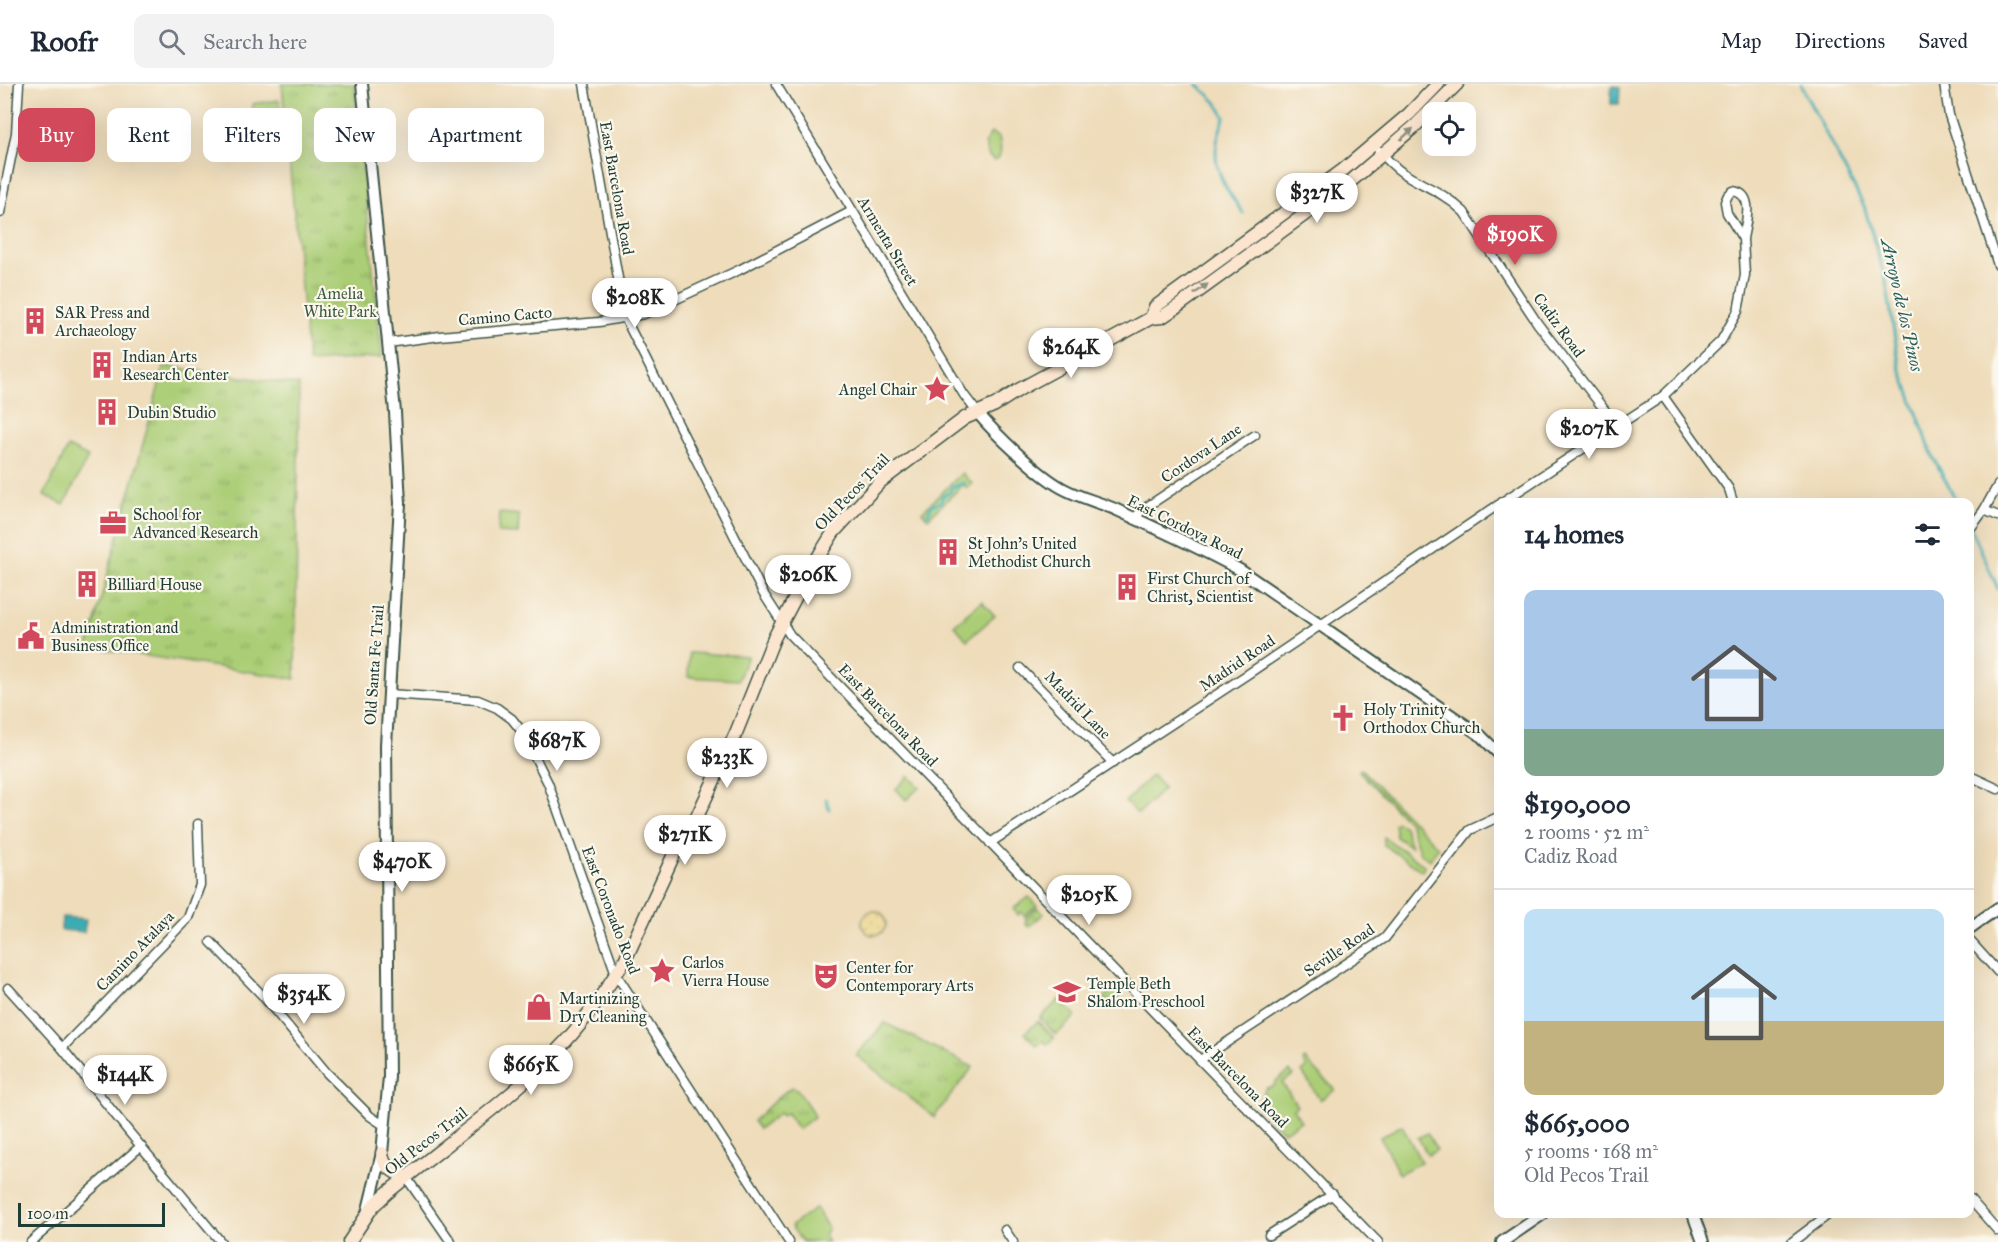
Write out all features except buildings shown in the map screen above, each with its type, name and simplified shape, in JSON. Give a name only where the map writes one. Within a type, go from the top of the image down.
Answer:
[{"type":"main road","name":"Old Pecos Trail","points":[[1151,318],[1155,307],[1343,171],[1438,84]]},
{"type":"main road","name":"Old Pecos Trail","points":[[367,1214],[380,1199],[482,1118],[540,1067],[567,1040],[616,974],[625,960],[676,850],[688,836],[736,733],[774,638],[832,533],[887,476],[965,418],[995,405],[1151,318],[1162,317],[1177,307],[1351,181],[1415,126],[1457,84]]},
{"type":"main road","points":[[382,1153],[384,1161],[394,1173],[406,1177]]},
{"type":"main road","name":"Old Santa Fe Trail","points":[[350,1242],[367,1214]]},
{"type":"street","points":[[0,213],[16,133],[19,84]]},
{"type":"street","name":"Old Santa Fe Trail","points":[[362,84],[395,412],[400,502],[386,761],[389,1065],[382,1153],[367,1214]]},
{"type":"street","name":"East Barcelona Road","points":[[584,84],[625,318],[763,593],[789,634],[1378,1242]]},
{"type":"street","name":"Armenta Street","points":[[776,84],[964,395],[977,412]]},
{"type":"street","points":[[1944,84],[1949,115],[1998,265]]},
{"type":"street","name":"Cadiz Road","points":[[1374,145],[1407,176],[1435,189],[1464,212],[1538,324],[1617,426]]},
{"type":"street","name":"Madrid Road","points":[[1509,498],[1663,396],[1721,341],[1738,311],[1745,275],[1743,239],[1748,208],[1746,198],[1733,191],[1725,202],[1727,213],[1743,239]]},
{"type":"street","name":"Camino Cacto","points":[[388,343],[625,318],[644,314],[739,270],[852,211]]},
{"type":"street","points":[[1663,396],[1729,489],[1732,498]]},
{"type":"street","name":"East Cordova Road","points":[[977,412],[988,425],[1049,479],[1063,488],[1207,552],[1240,570],[1480,735],[1494,749]]},
{"type":"street","name":"Cordova Lane","points":[[1134,519],[1142,510],[1255,435]]},
{"type":"street","points":[[1974,524],[1998,485]]},
{"type":"street","name":"Madrid Road","points":[[990,843],[1494,508]]},
{"type":"street","points":[[1984,510],[1998,516]]},
{"type":"street","name":"Madrid Lane","points":[[1020,668],[1113,763]]},
{"type":"street","name":"East Coronado Road","points":[[388,694],[478,700],[497,708],[512,719],[523,733],[548,783],[616,974],[789,1242]]},
{"type":"street","points":[[1974,778],[1998,789]]},
{"type":"street","name":"Seville Road","points":[[1200,1060],[1385,938],[1470,830],[1494,819]]},
{"type":"street","name":"Camino Atalaya","points":[[62,1048],[188,918],[200,885],[198,824]]},
{"type":"street","points":[[1974,925],[1998,908]]},
{"type":"street","points":[[211,942],[262,995],[327,1073],[370,1116],[385,1126]]},
{"type":"street","points":[[1974,945],[1998,972]]},
{"type":"street","points":[[8,988],[62,1048],[221,1242]]},
{"type":"street","points":[[31,1242],[141,1146]]},
{"type":"street","points":[[406,1177],[451,1242]]},
{"type":"street","points":[[1269,1235],[1333,1194]]},
{"type":"street","points":[[1974,1204],[1998,1231]]},
{"type":"street","points":[[1502,1242],[1537,1218]]},
{"type":"street","points":[[1694,1218],[1703,1242]]},
{"type":"street","points":[[1792,1242],[1825,1218]]},
{"type":"street","points":[[1005,1230],[1013,1242]]},
{"type":"green space","name":"Amelia White Park","points":[[282,84],[354,84],[356,108],[314,108],[314,162],[362,162],[382,357],[308,362],[289,162],[302,162],[302,108],[284,108]]},
{"type":"green space","points":[[279,100],[280,108],[253,108],[252,104]]},
{"type":"green space","points":[[991,133],[999,137],[1001,151],[994,161],[988,155],[985,143]]},
{"type":"green space","points":[[164,366],[299,385],[295,679],[88,647]]},
{"type":"green space","points":[[68,447],[88,457],[64,505],[44,495]]},
{"type":"green space","points":[[962,473],[972,483],[967,488],[963,485],[928,518],[922,512]]},
{"type":"green space","points":[[499,513],[519,515],[518,534],[498,533]]},
{"type":"green space","points":[[982,601],[995,616],[967,640],[954,625]]},
{"type":"green space","points":[[689,653],[748,656],[738,680],[688,677]]},
{"type":"green space","points":[[1361,769],[1438,847],[1430,860],[1420,853],[1409,823],[1359,771]]},
{"type":"green space","points":[[1152,775],[1164,788],[1138,814],[1125,802]]},
{"type":"green space","points":[[909,776],[920,787],[906,800],[896,789]]},
{"type":"green space","points":[[1397,822],[1404,826],[1411,847],[1396,837],[1394,824]]},
{"type":"green space","points":[[1384,837],[1425,866],[1422,871],[1384,845]]},
{"type":"green space","points":[[1029,897],[1037,906],[1024,916],[1021,912],[1018,915],[1013,909]]},
{"type":"green space","points":[[1038,908],[1044,914],[1028,927],[1025,918]]},
{"type":"green space","points":[[1115,987],[1122,994],[1116,1000],[1100,1001]]},
{"type":"green space","points":[[1060,999],[1076,1016],[1056,1035],[1040,1018]]},
{"type":"green space","points":[[1038,1021],[1054,1038],[1047,1044],[1043,1041],[1037,1046],[1025,1033]]},
{"type":"green space","points":[[885,1023],[973,1067],[934,1117],[856,1055]]},
{"type":"green space","points":[[1305,1059],[1335,1090],[1320,1100],[1302,1072],[1307,1068],[1303,1061]]},
{"type":"green space","points":[[1290,1071],[1293,1075],[1282,1083],[1297,1106],[1293,1109],[1301,1121],[1283,1132],[1257,1105],[1266,1088],[1274,1086],[1276,1081]]},
{"type":"green space","points":[[792,1087],[797,1089],[815,1116],[798,1129],[787,1113],[782,1116],[780,1113],[759,1129],[753,1121]]},
{"type":"green space","points":[[1402,1125],[1421,1162],[1399,1174],[1380,1137]]},
{"type":"green space","points":[[1427,1133],[1437,1150],[1428,1155],[1418,1138]]},
{"type":"green space","points":[[816,1208],[828,1228],[824,1235],[828,1242],[802,1242],[791,1226]]},
{"type":"sand","points":[[874,911],[879,912],[885,918],[885,928],[879,934],[874,935],[869,934],[863,928],[862,923],[863,918],[869,912]]},
{"type":"water","points":[[1611,87],[1620,88],[1619,104],[1611,104]]},
{"type":"water","points":[[62,917],[86,919],[84,932],[61,930]]},
{"type":"waterway","points":[[1197,84],[1216,102],[1225,117],[1216,145],[1218,168],[1227,190],[1243,213]]},
{"type":"waterway","name":"Arroyo de los Pinos","points":[[1800,84],[1864,206],[1886,281],[1899,364],[1933,457],[1955,498]]},
{"type":"waterway","points":[[928,514],[932,505],[941,502],[942,496],[949,493],[952,487],[965,483]]},
{"type":"waterway","name":"Arroyo de los Pinos","points":[[1974,535],[1998,589]]},
{"type":"waterway","points":[[826,799],[829,809]]},
{"type":"place","name":"SAR Press and Archaeology","points":[[35,321]]},
{"type":"place","name":"Indian Arts Research Center","points":[[102,365]]},
{"type":"place","name":"Angel Chair","points":[[937,389]]},
{"type":"place","name":"Dubin Studio","points":[[107,412]]},
{"type":"place","name":"School for Advanced Research","points":[[113,523]]},
{"type":"place","name":"St John's United Methodist Church","points":[[948,552]]},
{"type":"place","name":"Billiard House","points":[[87,584]]},
{"type":"place","name":"First Church of Christ, Scientist","points":[[1127,587]]},
{"type":"place","name":"Administration and Business Office","points":[[31,636]]},
{"type":"place","name":"Holy Trinity Orthodox Church","points":[[1343,718]]},
{"type":"place","name":"Carlos Vierra House","points":[[662,971]]},
{"type":"place","name":"Center for Contemporary Arts","points":[[826,976]]},
{"type":"place","name":"Temple Beth Shalom Preschool","points":[[1067,992]]},
{"type":"place","name":"Martinizing Dry Cleaning","points":[[539,1007]]}]
